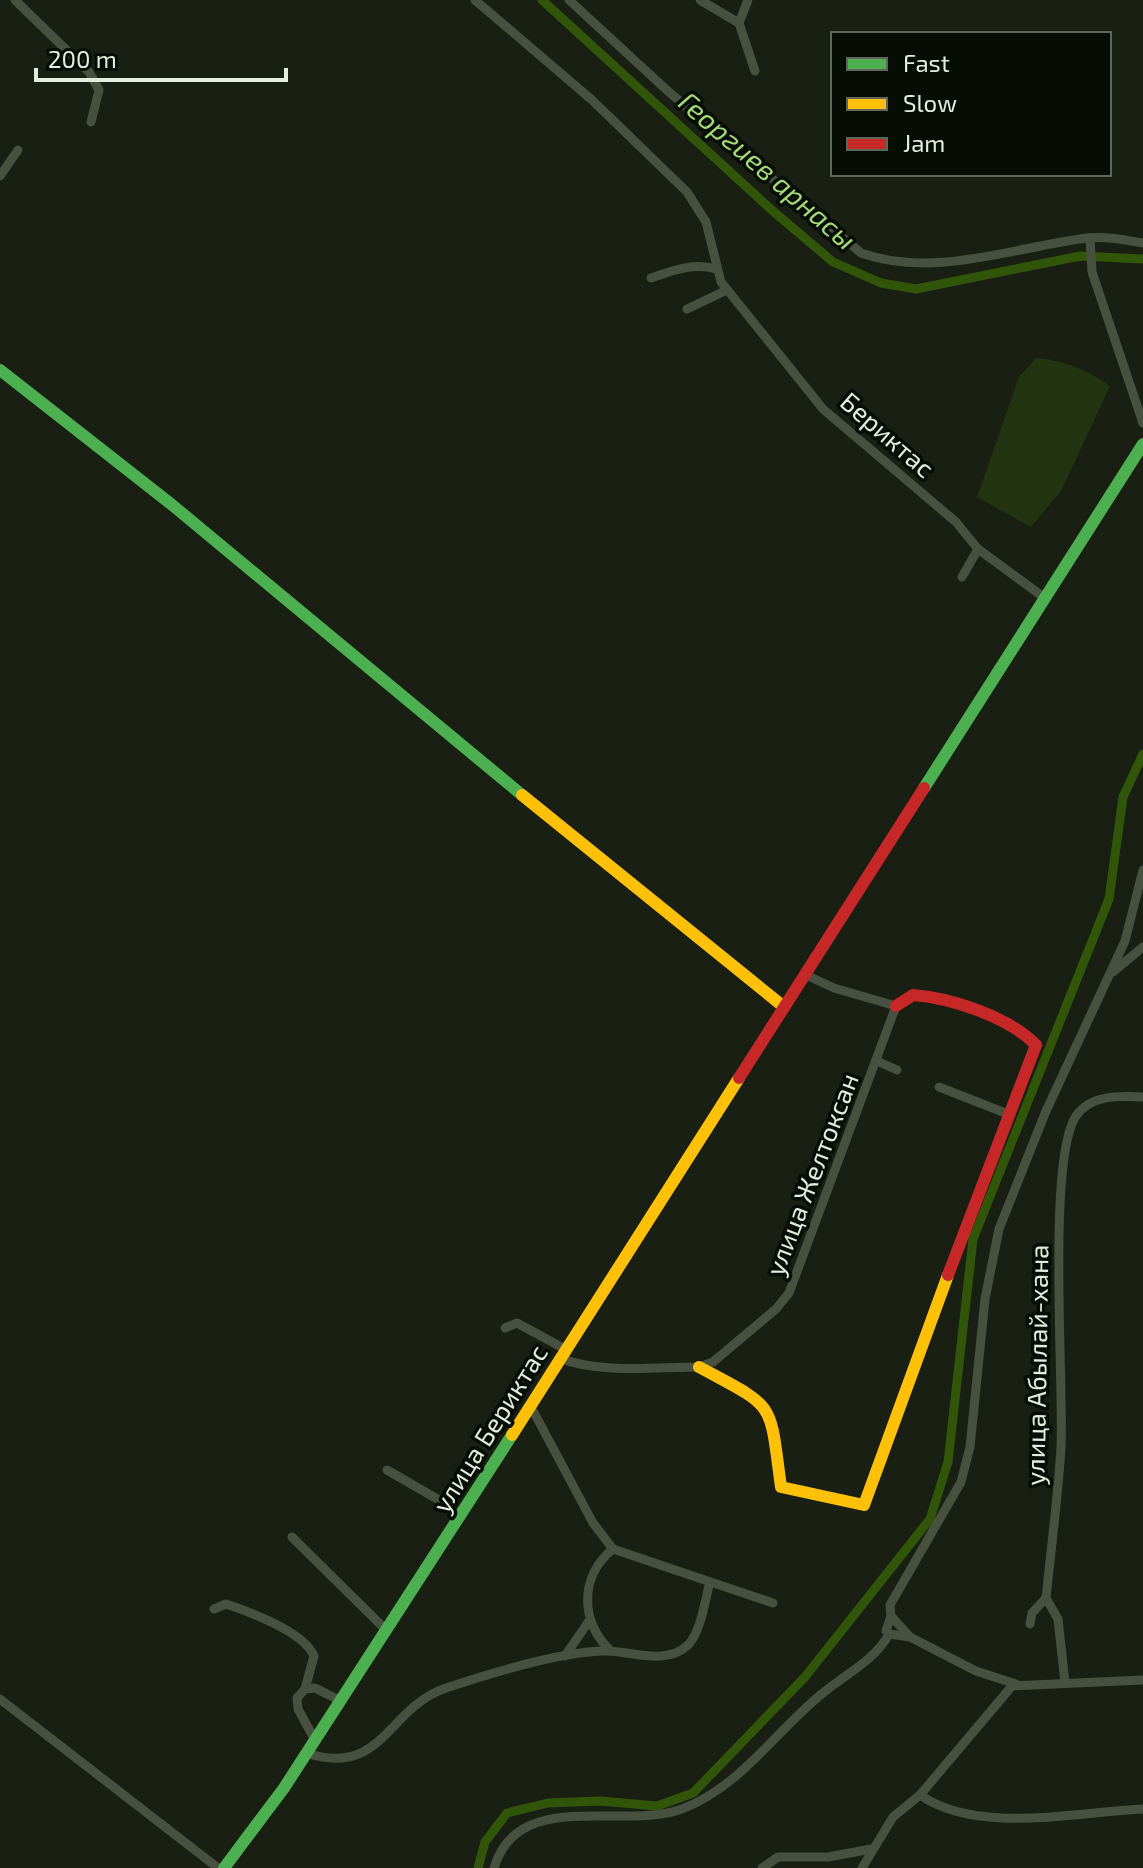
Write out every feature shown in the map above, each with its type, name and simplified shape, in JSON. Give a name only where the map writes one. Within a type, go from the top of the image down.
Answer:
[{"type":"street","points":[[15,0],[89,72],[99,90],[91,122]]},
{"type":"street","name":"Бериктас","points":[[475,0],[592,100],[687,192],[706,222],[716,269],[724,286],[823,409],[956,522],[978,549],[1046,599]]},
{"type":"street","points":[[569,0],[670,93],[861,253],[881,260],[961,262],[1090,240],[1143,243]]},
{"type":"street","points":[[700,0],[739,23]]},
{"type":"street","points":[[748,0],[739,23],[755,71]]},
{"type":"street","points":[[0,176],[18,150]]},
{"type":"street","points":[[1090,240],[1092,272],[1143,423]]},
{"type":"street","points":[[651,278],[680,268],[706,266],[716,269]]},
{"type":"street","points":[[687,309],[724,286]]},
{"type":"street","points":[[0,370],[171,504],[654,904],[784,1007]]},
{"type":"street","name":"улица Бериктас","points":[[224,1868],[315,1740],[387,1631],[1143,444]]},
{"type":"street","points":[[962,577],[978,549]]},
{"type":"street","points":[[889,1634],[886,1631],[891,1616],[890,1605],[897,1590],[961,1482],[970,1447],[985,1299],[999,1229],[1046,1111],[1131,922],[1143,870]]},
{"type":"street","points":[[1110,974],[1143,947]]},
{"type":"street","points":[[505,1328],[517,1323],[577,1365],[699,1367],[756,1397],[771,1414],[781,1487],[864,1505],[1036,1045],[1031,1036],[929,998],[906,997],[896,1006],[834,988],[806,975]]},
{"type":"street","name":"улица Желтоксан","points":[[699,1367],[713,1362],[776,1309],[789,1293],[896,1006]]},
{"type":"street","points":[[877,1061],[897,1070]]},
{"type":"street","points":[[939,1087],[1008,1114]]},
{"type":"street","name":"улица Абылай-хана","points":[[1065,1683],[1058,1619],[1046,1598],[1061,1450],[1061,1218],[1066,1150],[1076,1116],[1090,1103],[1109,1097],[1143,1097]]},
{"type":"street","points":[[530,1405],[593,1523],[613,1549],[773,1603]]},
{"type":"street","points":[[387,1470],[446,1504],[459,1519]]},
{"type":"street","points":[[292,1537],[387,1631]]},
{"type":"street","points":[[611,1651],[600,1641],[589,1621],[589,1584],[597,1567],[613,1549]]},
{"type":"street","points":[[306,1753],[329,1759],[361,1755],[375,1747],[422,1700],[444,1689],[565,1656],[611,1651],[660,1657],[687,1646],[694,1638],[710,1582]]},
{"type":"street","points":[[1030,1624],[1032,1613],[1046,1598]]},
{"type":"street","points":[[214,1609],[226,1604],[305,1640],[314,1656],[305,1689],[297,1698],[298,1709],[315,1740]]},
{"type":"street","points":[[891,1616],[910,1637]]},
{"type":"street","points":[[565,1656],[589,1621]]},
{"type":"street","points":[[889,1634],[910,1637],[976,1671],[1016,1684],[1143,1680]]},
{"type":"street","points":[[494,1868],[505,1842],[526,1825],[572,1817],[668,1813],[709,1795],[733,1778],[815,1699],[874,1654],[889,1634]]},
{"type":"street","points":[[862,1868],[893,1817],[920,1795],[990,1710],[1016,1684]]},
{"type":"street","points":[[305,1689],[315,1688],[341,1701]]},
{"type":"street","points":[[0,1699],[218,1868]]},
{"type":"street","points":[[920,1795],[948,1810],[975,1815],[1066,1816],[1143,1809]]},
{"type":"street","points":[[766,1867],[778,1857],[828,1857],[871,1849]]},
{"type":"green space","points":[[1036,358],[1075,367],[1110,386],[1061,491],[1031,527],[977,497],[1019,377]]},
{"type":"waterway","name":"Георгиев арнасы","points":[[542,0],[833,262],[881,283],[916,289],[1080,256],[1143,259]]},
{"type":"waterway","points":[[478,1868],[485,1842],[507,1813],[548,1803],[600,1801],[657,1806],[693,1793],[805,1677],[930,1519],[948,1462],[973,1239],[1109,899],[1123,797],[1143,754]]},
{"type":"traffic: fast","points":[[0,370],[171,504],[522,795]]},
{"type":"traffic: fast","points":[[924,788],[1143,444]]},
{"type":"traffic: fast","points":[[224,1868],[284,1788],[512,1435]]},
{"type":"traffic: slow","points":[[522,795],[784,1007]]},
{"type":"traffic: slow","points":[[512,1435],[739,1078]]},
{"type":"traffic: slow","points":[[699,1367],[743,1391],[765,1410],[774,1437],[781,1487],[864,1505],[948,1275]]},
{"type":"traffic: jam","points":[[739,1078],[924,788]]},
{"type":"traffic: jam","points":[[896,1006],[913,995],[945,1000],[996,1018],[1036,1045],[948,1275]]}]
